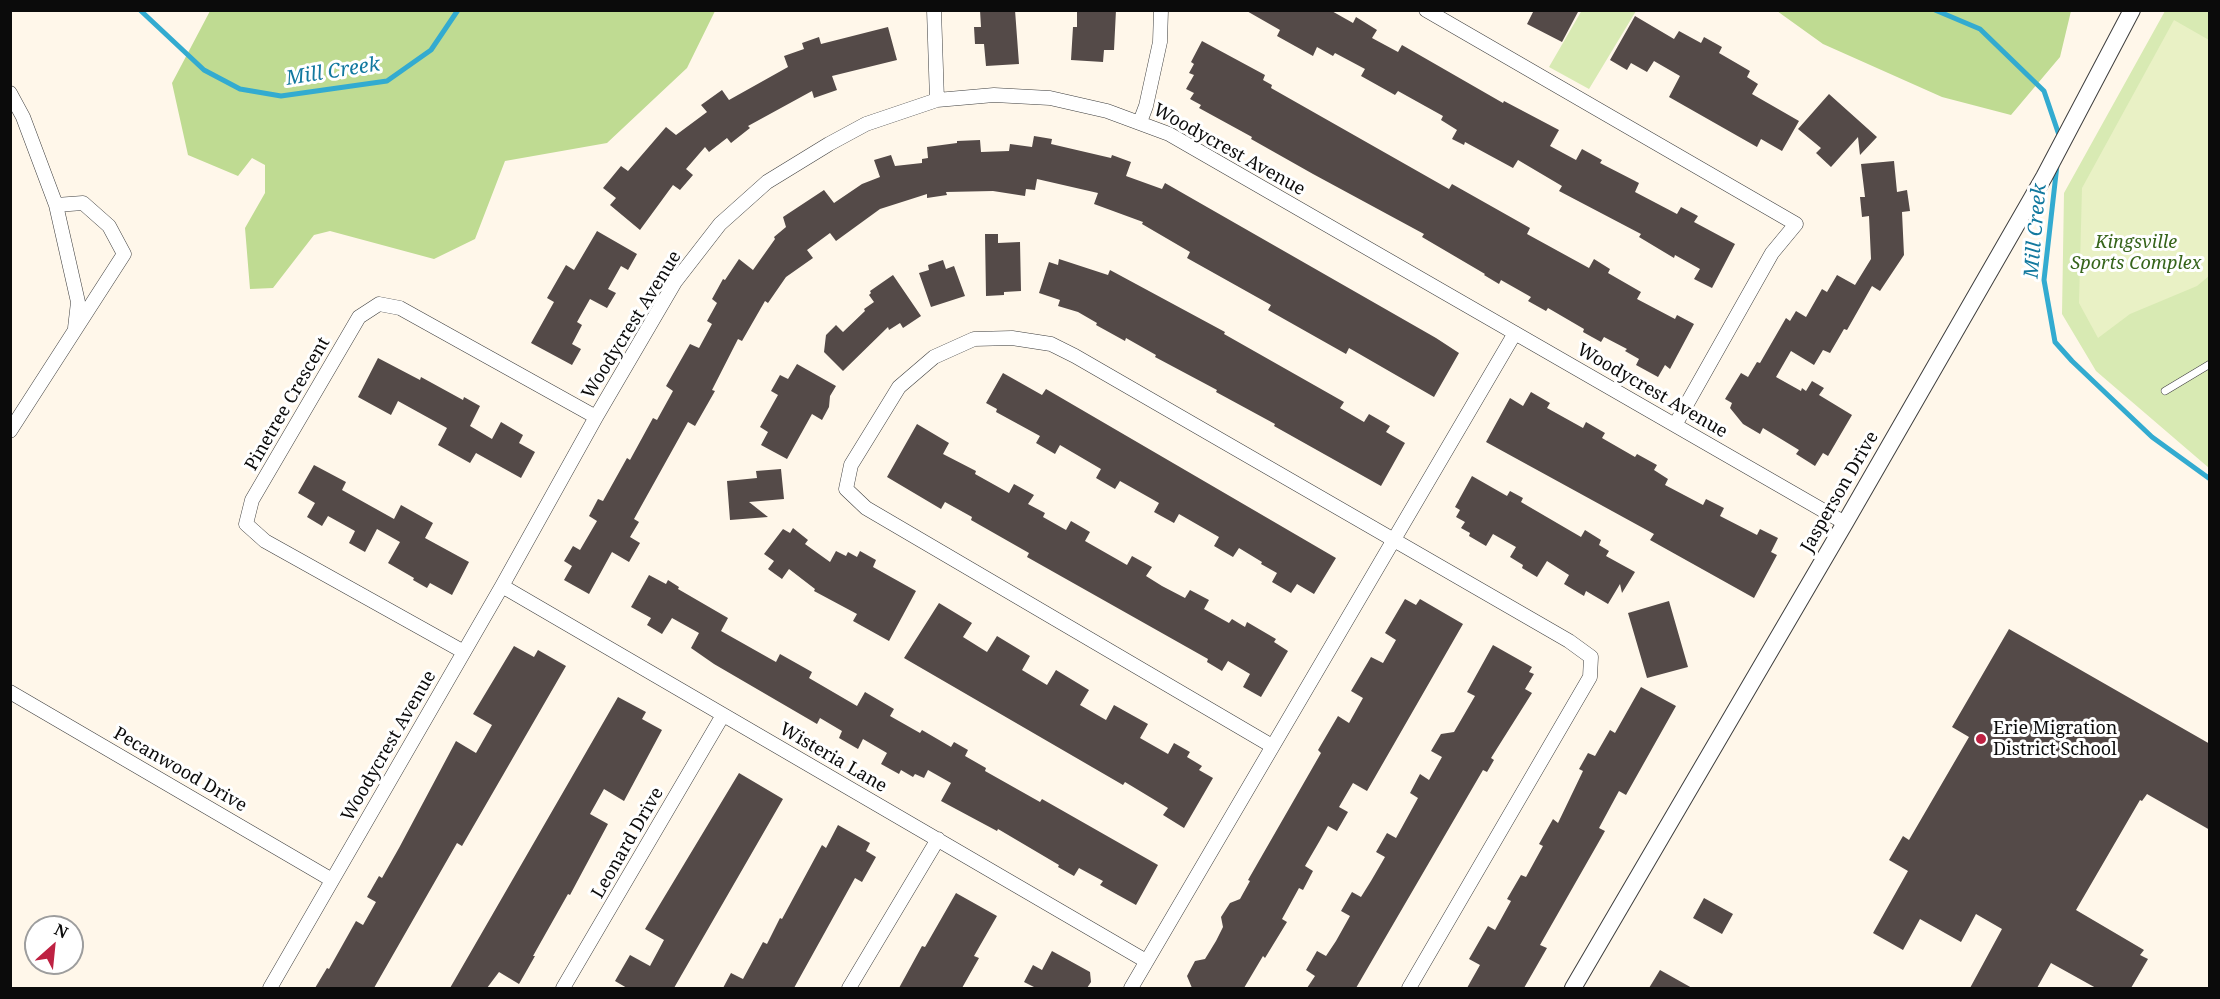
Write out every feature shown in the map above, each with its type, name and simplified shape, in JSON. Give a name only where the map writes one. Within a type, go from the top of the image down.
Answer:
[{"type":"street","points":[[934,10],[938,100]]},
{"type":"street","points":[[1140,122],[1160,42],[1161,10]]},
{"type":"street","points":[[1426,10],[1796,224],[1772,253],[1675,425]]},
{"type":"street","name":"Jasperson Drive","points":[[1573,988],[2048,170],[2132,10]]},
{"type":"street","points":[[10,93],[23,117],[56,206],[78,302],[75,333]]},
{"type":"street","name":"Woodycrest Avenue","points":[[270,988],[675,282],[720,224],[767,182],[866,124],[938,100],[994,95],[1050,98],[1107,111],[1169,134],[1845,523]]},
{"type":"street","points":[[12,423],[75,333],[124,254],[109,226],[83,203],[56,206]]},
{"type":"street","name":"Pinetree Crescent","points":[[464,652],[265,541],[246,524],[252,500],[359,317],[379,304],[400,308],[596,417]]},
{"type":"street","points":[[1131,988],[1515,333]]},
{"type":"street","points":[[1272,746],[866,508],[846,489],[851,465],[899,387],[934,357],[974,339],[1012,338],[1051,344],[1569,641],[1591,657],[1590,677],[1409,988]]},
{"type":"street","name":"Wisteria Lane","points":[[502,586],[1146,961]]},
{"type":"street","name":"Pecanwood Drive","points":[[10,692],[332,880]]},
{"type":"street","name":"Leonard Drive","points":[[563,988],[723,715]]},
{"type":"street","points":[[849,988],[938,839]]},
{"type":"lane","points":[[2165,391],[2210,364]]},
{"type":"green space","points":[[1582,10],[1636,11],[1589,89],[1549,67]]},
{"type":"green space","points":[[210,11],[715,11],[687,68],[607,143],[505,161],[475,239],[434,259],[330,231],[314,235],[273,288],[250,289],[245,228],[265,193],[265,165],[252,158],[238,176],[188,155],[172,83]]},
{"type":"green space","points":[[1777,11],[2071,11],[2060,57],[2011,115],[1942,97],[1823,44]]},
{"type":"green space","name":"Kingsville Sports Complex","points":[[2165,11],[2209,11],[2209,468],[2096,371],[2062,314],[2064,193]]},
{"type":"green space","points":[[2174,20],[2209,40],[2209,276],[2197,286],[2130,314],[2098,338],[2079,303],[2082,188]]},
{"type":"building","points":[[980,10],[1015,10],[1019,64],[986,66],[984,44],[975,44],[974,27],[981,27]]},
{"type":"building","points":[[1077,10],[1116,10],[1114,50],[1104,50],[1103,62],[1071,60],[1073,27],[1077,27]]},
{"type":"building","points":[[1245,10],[1330,10],[1353,23],[1356,17],[1377,30],[1372,38],[1398,52],[1402,45],[1503,103],[1504,101],[1559,130],[1550,146],[1576,160],[1582,149],[1602,160],[1600,163],[1639,183],[1635,192],[1677,214],[1681,207],[1698,216],[1694,222],[1735,244],[1712,288],[1694,279],[1700,269],[1675,255],[1674,258],[1639,237],[1641,234],[1559,191],[1562,186],[1518,160],[1513,168],[1465,142],[1464,145],[1452,139],[1457,130],[1441,120],[1443,116],[1398,91],[1395,95],[1361,76],[1365,69],[1335,53],[1333,56],[1317,47],[1313,56],[1277,36],[1280,30]]},
{"type":"building","points":[[1534,10],[1579,10],[1562,42],[1527,24]]},
{"type":"building","points":[[1635,16],[1674,39],[1679,31],[1701,43],[1704,37],[1722,47],[1719,53],[1750,71],[1747,77],[1758,84],[1752,94],[1799,121],[1782,151],[1761,139],[1757,147],[1669,97],[1680,76],[1654,61],[1647,72],[1631,63],[1627,70],[1610,60]]},
{"type":"building","points":[[888,27],[897,60],[832,76],[837,90],[814,98],[812,91],[748,126],[750,128],[731,143],[727,138],[709,152],[705,147],[686,169],[693,175],[680,190],[673,185],[640,230],[610,205],[616,198],[603,188],[621,166],[628,171],[666,127],[676,135],[707,112],[701,105],[722,90],[729,100],[788,67],[784,56],[804,49],[802,43],[819,37],[821,44]]},
{"type":"building","points":[[1202,41],[1265,75],[1263,80],[1272,85],[1271,88],[1449,189],[1452,184],[1530,228],[1527,234],[1589,268],[1594,259],[1610,269],[1608,273],[1641,292],[1637,299],[1675,319],[1677,315],[1694,324],[1670,369],[1665,365],[1658,377],[1636,365],[1639,359],[1625,351],[1627,349],[1604,337],[1601,342],[1583,332],[1584,329],[1548,308],[1546,311],[1528,301],[1531,297],[1501,280],[1499,284],[1422,237],[1424,234],[1313,174],[1199,108],[1201,105],[1190,99],[1194,93],[1186,89],[1194,75],[1189,73],[1194,64],[1191,62]]},
{"type":"building","points":[[1829,94],[1877,137],[1860,155],[1858,137],[1831,167],[1816,153],[1821,148],[1798,129]]},
{"type":"building","points":[[1034,136],[1052,139],[1051,144],[1111,158],[1112,155],[1131,162],[1126,176],[1162,189],[1165,183],[1459,353],[1434,397],[1349,348],[1346,354],[1268,310],[1271,305],[1187,258],[1190,252],[1142,224],[1143,222],[1094,204],[1098,193],[1037,179],[1035,190],[1026,189],[1025,196],[993,191],[946,192],[947,195],[927,198],[927,194],[880,209],[836,241],[830,233],[807,250],[813,258],[786,277],[768,303],[765,301],[742,341],[738,339],[712,390],[715,391],[695,426],[688,422],[634,519],[639,522],[630,537],[640,543],[629,562],[612,552],[589,594],[564,580],[572,566],[564,561],[573,546],[580,550],[597,521],[589,516],[598,499],[603,501],[627,458],[630,460],[653,418],[657,420],[673,391],[666,386],[690,344],[699,348],[712,324],[707,321],[717,303],[712,299],[723,279],[725,280],[739,259],[753,270],[775,239],[774,237],[786,227],[783,217],[824,190],[834,203],[862,184],[880,177],[874,160],[891,155],[895,166],[922,163],[922,159],[928,158],[927,147],[957,143],[957,141],[980,140],[981,152],[1009,151],[1010,144],[1032,147]]},
{"type":"building","points":[[1894,161],[1897,192],[1907,190],[1910,211],[1902,212],[1904,255],[1880,291],[1872,286],[1847,330],[1844,329],[1830,353],[1823,350],[1814,365],[1791,351],[1776,377],[1801,391],[1802,388],[1806,391],[1812,381],[1824,388],[1819,395],[1852,415],[1828,456],[1823,453],[1815,466],[1796,454],[1799,450],[1763,428],[1760,434],[1743,424],[1730,408],[1732,403],[1725,399],[1741,373],[1748,377],[1757,362],[1760,363],[1786,318],[1790,321],[1796,311],[1806,317],[1822,289],[1827,292],[1837,275],[1855,285],[1871,259],[1869,216],[1862,217],[1860,197],[1865,197],[1861,164]]},
{"type":"building","points":[[597,231],[637,254],[628,270],[621,266],[608,289],[616,293],[607,308],[590,299],[577,322],[582,325],[572,344],[581,349],[572,365],[531,343],[554,302],[547,298],[566,265],[574,270]]},
{"type":"building","points":[[985,234],[998,234],[998,243],[1020,242],[1021,291],[986,296]]},
{"type":"building","points":[[1059,259],[1108,275],[1110,270],[1225,332],[1224,334],[1344,402],[1340,408],[1364,422],[1369,414],[1390,426],[1386,432],[1405,443],[1381,486],[1274,426],[1275,424],[1216,392],[1217,390],[1155,357],[1156,355],[1126,338],[1125,341],[1078,312],[1058,306],[1060,300],[1039,293],[1049,262],[1058,265]]},
{"type":"building","points":[[943,260],[946,269],[954,266],[965,296],[931,307],[919,273],[929,270],[928,265]]},
{"type":"building","points":[[893,275],[921,316],[903,328],[900,323],[889,330],[888,327],[843,371],[824,352],[826,335],[836,325],[843,332],[865,311],[864,309],[874,302],[869,295],[870,291]]},
{"type":"building","points":[[378,358],[420,380],[421,377],[463,400],[464,397],[480,406],[470,426],[492,439],[501,422],[523,435],[519,443],[535,452],[521,478],[476,453],[470,463],[438,445],[447,428],[398,401],[391,415],[358,397]]},
{"type":"building","points":[[797,364],[836,386],[822,420],[812,414],[787,459],[761,445],[768,432],[760,427],[778,395],[771,391],[780,375],[788,379]]},
{"type":"building","points":[[1003,373],[1042,395],[1046,389],[1336,558],[1314,594],[1297,584],[1291,593],[1272,582],[1277,573],[1239,548],[1233,557],[1214,546],[1219,537],[1179,514],[1174,523],[1154,512],[1159,503],[1120,481],[1115,489],[1096,478],[1101,469],[1060,445],[1055,454],[1036,443],[1040,436],[996,412],[997,409],[986,403]]},
{"type":"building","points":[[1531,392],[1550,403],[1547,408],[1583,428],[1586,422],[1605,433],[1602,438],[1635,457],[1637,454],[1657,465],[1654,470],[1668,479],[1665,485],[1703,505],[1706,499],[1724,508],[1720,516],[1757,535],[1760,529],[1778,538],[1771,552],[1777,555],[1754,598],[1650,540],[1654,534],[1486,442],[1510,398],[1523,406]]},
{"type":"building","points":[[917,424],[949,443],[943,454],[976,471],[975,474],[1009,493],[1014,484],[1034,495],[1028,504],[1045,513],[1043,517],[1066,530],[1071,521],[1090,532],[1085,541],[1127,565],[1132,556],[1152,567],[1146,576],[1162,586],[1185,598],[1190,590],[1209,600],[1204,609],[1229,623],[1232,619],[1245,627],[1247,622],[1276,639],[1274,642],[1288,651],[1261,697],[1243,687],[1250,674],[1228,661],[1222,671],[1207,662],[1208,659],[1027,557],[1029,553],[971,520],[972,517],[945,502],[941,509],[887,477]]},
{"type":"building","points":[[314,465],[346,482],[342,490],[394,519],[401,505],[433,523],[425,538],[469,562],[452,595],[430,583],[427,588],[388,563],[400,542],[377,529],[365,552],[349,543],[355,531],[328,516],[322,526],[307,517],[315,503],[298,493]]},
{"type":"building","points":[[781,469],[784,499],[749,502],[768,517],[730,520],[727,481],[757,478],[756,471]]},
{"type":"building","points":[[1472,476],[1507,496],[1510,491],[1523,498],[1521,502],[1581,537],[1585,530],[1601,540],[1599,545],[1609,551],[1606,556],[1635,572],[1622,593],[1620,584],[1608,604],[1586,591],[1584,596],[1564,584],[1569,575],[1547,561],[1537,577],[1510,557],[1516,547],[1493,534],[1486,546],[1469,536],[1470,533],[1461,528],[1465,522],[1456,517],[1460,510],[1455,507]]},
{"type":"building","points":[[793,528],[808,540],[805,544],[830,562],[836,551],[846,556],[848,552],[857,557],[860,551],[876,560],[873,567],[916,591],[889,641],[853,621],[857,614],[814,591],[815,589],[789,569],[782,579],[768,569],[774,561],[764,554],[783,529],[790,533]]},
{"type":"building","points":[[649,575],[666,584],[668,580],[679,587],[678,589],[728,618],[721,631],[776,662],[780,654],[812,672],[809,678],[857,706],[865,692],[894,709],[890,716],[920,733],[922,730],[951,747],[954,742],[968,750],[965,756],[986,768],[985,771],[1040,802],[1042,799],[1158,865],[1136,905],[1100,885],[1103,881],[1079,868],[1074,876],[998,829],[997,831],[941,801],[951,783],[928,770],[924,778],[915,774],[913,777],[901,770],[899,774],[881,764],[887,753],[863,739],[858,749],[839,738],[842,731],[820,718],[817,724],[714,664],[691,648],[699,633],[672,618],[662,634],[647,625],[651,618],[631,607]]},
{"type":"building","points":[[1405,599],[1416,605],[1420,599],[1463,624],[1367,791],[1353,783],[1339,807],[1348,812],[1337,831],[1328,826],[1305,866],[1313,871],[1303,890],[1299,888],[1282,919],[1287,922],[1244,988],[1192,988],[1187,976],[1195,961],[1205,959],[1216,941],[1223,927],[1221,917],[1230,903],[1240,899],[1250,881],[1248,880],[1321,753],[1318,750],[1338,716],[1349,723],[1363,698],[1351,691],[1371,657],[1383,663],[1396,640],[1385,633]]},
{"type":"building","points":[[1669,601],[1688,667],[1647,678],[1628,613]]},
{"type":"building","points":[[939,603],[972,623],[963,637],[987,652],[997,636],[1030,656],[1022,670],[1047,685],[1056,670],[1089,690],[1080,705],[1106,720],[1114,705],[1148,724],[1140,738],[1168,754],[1174,743],[1190,752],[1187,757],[1202,766],[1199,770],[1213,778],[1184,828],[1163,815],[1168,808],[1125,782],[1123,785],[904,658]]},
{"type":"building","points":[[2009,629],[2210,744],[2210,830],[2147,794],[2142,801],[2140,800],[2076,910],[2144,950],[2140,955],[2148,959],[2131,988],[2096,988],[2051,963],[2037,988],[1970,988],[2002,929],[1976,914],[1961,942],[1920,919],[1903,950],[1873,933],[1908,871],[1889,860],[1903,836],[1909,840],[1969,737],[1952,727]]},
{"type":"building","points":[[1493,645],[1532,667],[1529,672],[1534,674],[1525,689],[1532,693],[1491,758],[1494,760],[1487,772],[1483,770],[1356,988],[1307,988],[1315,976],[1306,970],[1317,951],[1326,956],[1336,941],[1350,916],[1341,911],[1352,892],[1361,897],[1385,857],[1376,852],[1387,833],[1396,838],[1418,798],[1410,793],[1420,774],[1429,780],[1442,757],[1431,751],[1441,734],[1454,732],[1475,696],[1467,692]]},
{"type":"building","points":[[514,646],[534,657],[538,650],[566,666],[462,846],[457,843],[374,988],[315,988],[327,968],[329,969],[356,921],[363,925],[376,902],[367,897],[379,876],[382,878],[456,741],[476,753],[492,725],[473,714]]},
{"type":"building","points":[[1641,687],[1676,706],[1626,795],[1619,791],[1599,828],[1605,831],[1540,945],[1547,948],[1524,988],[1467,988],[1480,965],[1469,959],[1488,926],[1495,930],[1511,901],[1507,899],[1521,875],[1526,877],[1543,846],[1539,844],[1553,819],[1558,823],[1583,771],[1579,769],[1588,753],[1595,756],[1610,730],[1615,733]]},
{"type":"building","points":[[618,697],[646,712],[642,719],[662,730],[624,801],[604,789],[590,814],[608,824],[519,984],[499,972],[487,988],[450,988]]},
{"type":"building","points":[[739,773],[783,799],[674,988],[627,988],[615,981],[630,955],[650,966],[664,940],[645,929]]},
{"type":"building","points":[[838,825],[870,843],[866,851],[876,857],[862,882],[855,878],[794,988],[723,988],[731,973],[743,979],[763,942],[767,944],[780,918],[782,919],[822,845],[826,848]]},
{"type":"building","points":[[956,893],[997,916],[974,956],[979,958],[962,988],[899,988],[922,946],[925,947]]},
{"type":"building","points":[[1704,898],[1733,914],[1722,934],[1693,918]]},
{"type":"building","points":[[1052,951],[1090,972],[1091,982],[1087,988],[1036,988],[1024,982],[1033,965],[1042,970]]},
{"type":"building","points":[[1660,970],[1692,988],[1649,988]]},
{"type":"waterway","name":"Mill Creek","points":[[140,10],[204,70],[240,89],[281,96],[387,81],[431,50],[458,10]]},
{"type":"waterway","name":"Mill Creek","points":[[1935,10],[1980,29],[2044,91],[2060,138]]},
{"type":"waterway","name":"Mill Creek","points":[[2057,165],[2044,280],[2055,342],[2152,437],[2210,479]]},
{"type":"place","name":"Erie Migration District School","points":[[1981,739]]}]
